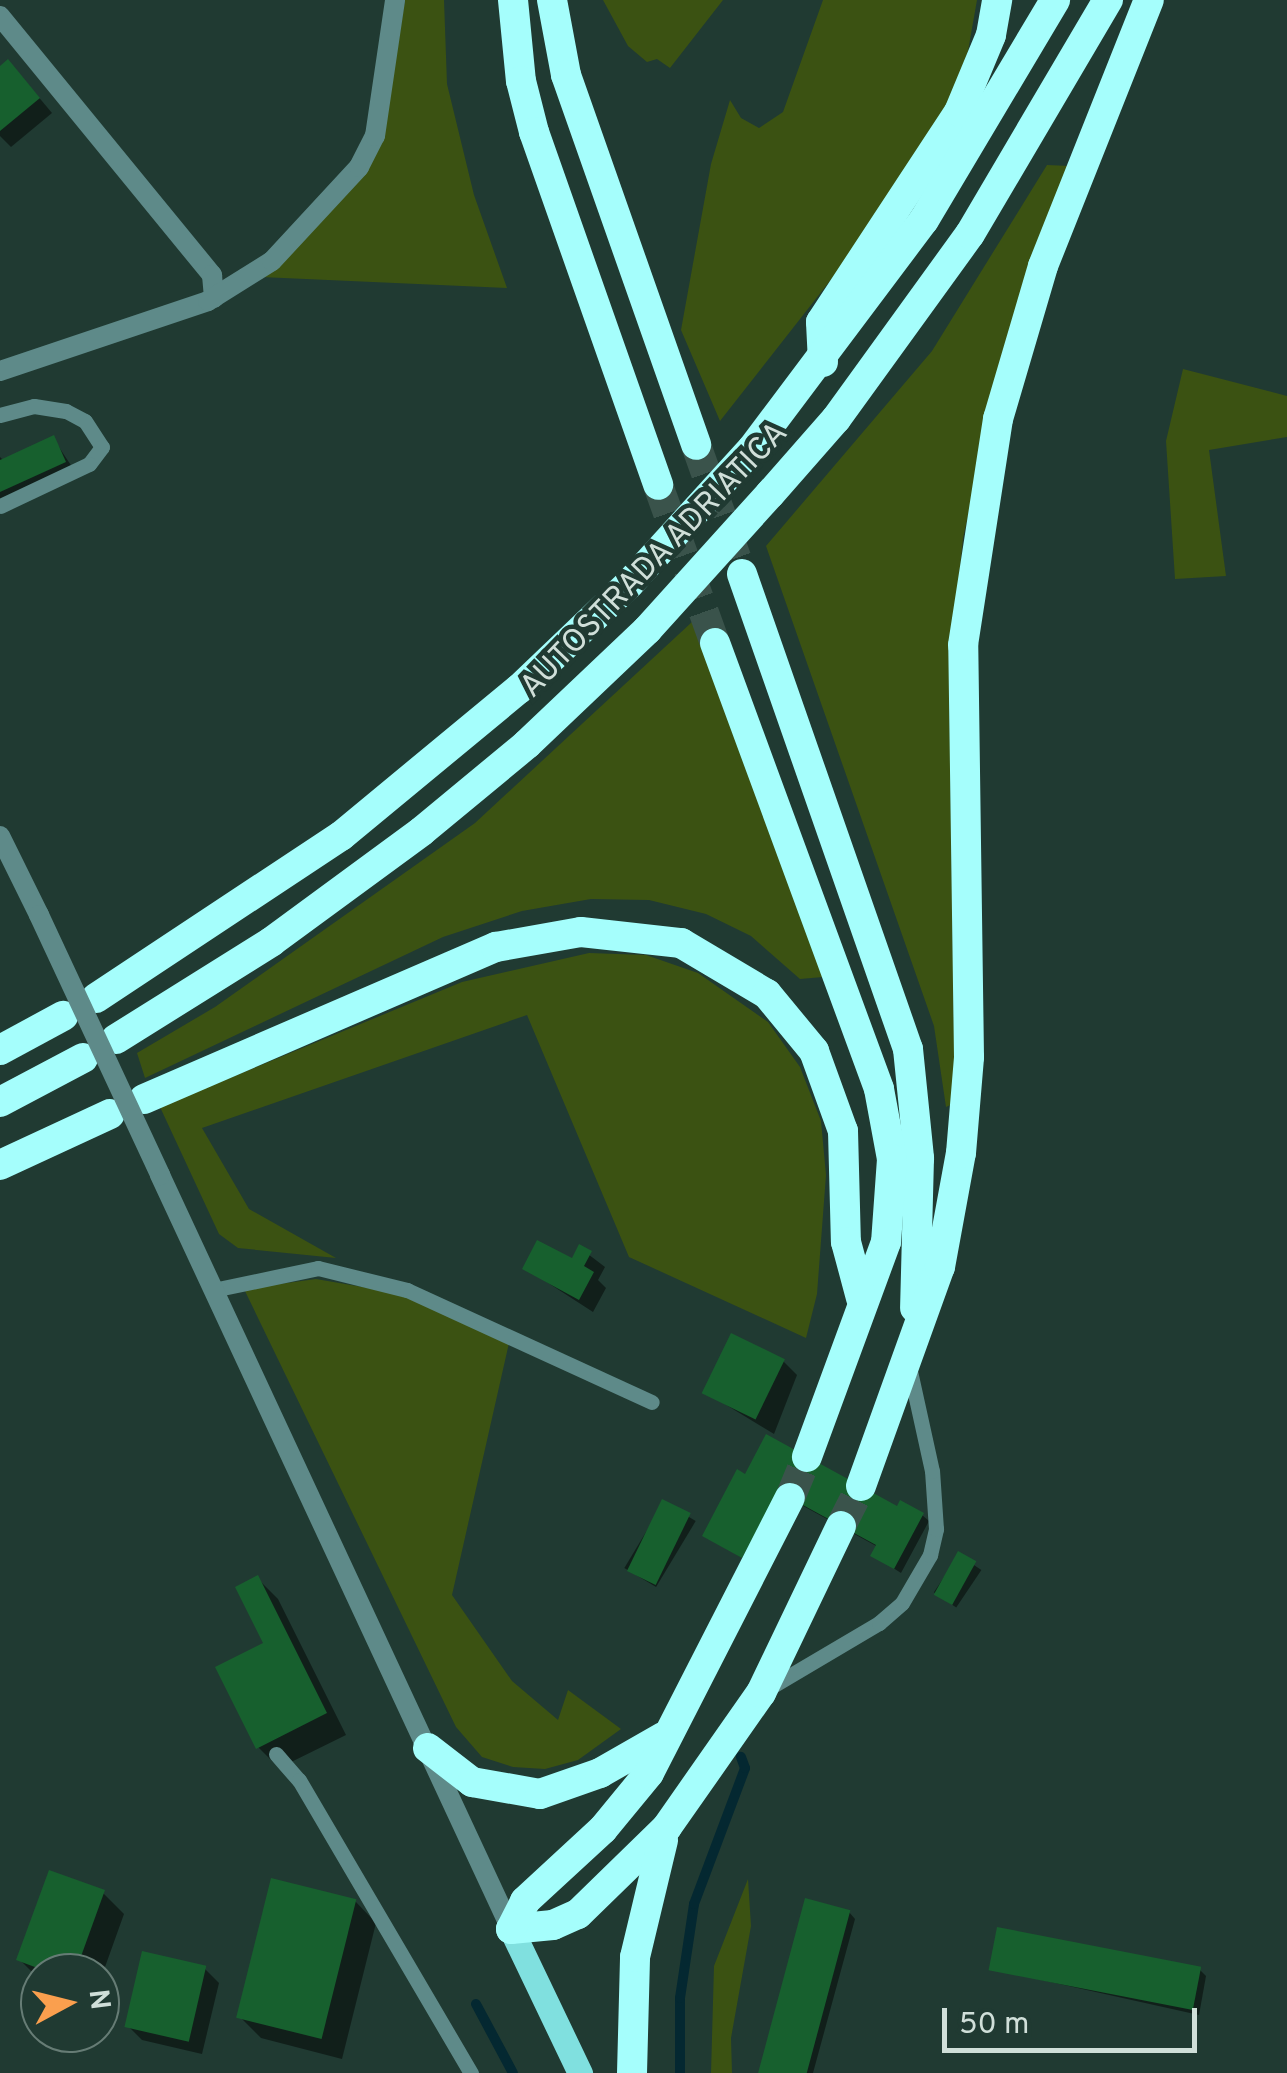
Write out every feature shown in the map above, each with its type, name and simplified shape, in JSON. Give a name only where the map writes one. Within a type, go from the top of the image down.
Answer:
[{"type":"highway","points":[[513,0],[521,81],[534,132],[658,485]]},
{"type":"highway","points":[[552,0],[566,75],[696,445]]},
{"type":"highway","points":[[823,362],[821,322],[959,112],[991,35],[997,0]]},
{"type":"highway","name":"AUTOSTRADA ADRIATICA","points":[[96,998],[356,825],[519,690],[629,584],[752,450],[823,362],[924,220],[1055,0]]},
{"type":"highway","name":"AUTOSTRADA ADRIATICA","points":[[116,1039],[271,942],[394,853],[527,744],[647,630],[836,419],[948,264],[1108,0]]},
{"type":"highway","points":[[861,1486],[908,1364],[948,1228],[966,1111],[963,645],[976,532],[998,419],[1043,266],[1149,0]]},
{"type":"highway","points":[[742,574],[908,1049],[920,1158],[915,1330]]},
{"type":"highway","points":[[715,642],[887,1123],[888,1225],[807,1457]]},
{"type":"highway","points":[[144,1099],[496,948],[582,932],[680,943],[768,994],[814,1051],[844,1131],[846,1242],[861,1298]]},
{"type":"highway","points":[[0,1050],[64,1016]]},
{"type":"highway","points":[[0,1102],[83,1058]]},
{"type":"highway","points":[[0,1165],[110,1114]]},
{"type":"highway","points":[[511,1929],[525,1901],[630,1800],[790,1498]]},
{"type":"highway","points":[[511,1929],[554,1926],[578,1914],[668,1827],[761,1693],[841,1526]]},
{"type":"highway","points":[[428,1748],[472,1782],[540,1794],[600,1773],[663,1737]]},
{"type":"highway","points":[[632,2073],[634,1957],[668,1827]]},
{"type":"main road","points":[[511,1929],[580,2073]]},
{"type":"street","points":[[0,370],[214,298],[272,261],[358,167],[385,92],[395,0]]},
{"type":"street","points":[[0,16],[212,275],[214,298]]},
{"type":"street","points":[[0,836],[511,1929]]},
{"type":"lane","points":[[0,415],[34,406],[66,410],[85,421],[102,447],[89,464],[0,506]]},
{"type":"lane","points":[[213,1290],[318,1268],[407,1290],[652,1402]]},
{"type":"lane","points":[[761,1693],[879,1623],[902,1602],[930,1554],[936,1529],[932,1471],[908,1364]]},
{"type":"lane","points":[[276,1754],[299,1780],[471,2073]]},
{"type":"green space","points":[[405,0],[444,0],[447,84],[474,195],[507,288],[261,277],[385,128]]},
{"type":"green space","points":[[603,0],[723,0],[670,68],[657,59],[647,62],[628,46]]},
{"type":"green space","points":[[823,0],[977,0],[968,51],[947,107],[869,231],[720,421],[681,330],[711,164],[730,100],[741,118],[759,128],[783,112]]},
{"type":"green space","points":[[1047,165],[1070,166],[1004,354],[963,538],[949,676],[955,1103],[946,1107],[934,1026],[766,546],[932,351]]},
{"type":"green space","points":[[1183,369],[1287,396],[1287,437],[1209,450],[1226,576],[1175,579],[1166,441]]},
{"type":"green space","points":[[692,622],[823,977],[800,979],[751,936],[706,914],[649,900],[591,899],[522,911],[443,937],[145,1078],[137,1053],[215,1007],[475,823]]},
{"type":"green space","points":[[589,953],[646,955],[698,973],[768,1022],[800,1067],[821,1121],[826,1175],[817,1294],[806,1338],[629,1257],[527,1015],[202,1128],[249,1209],[336,1258],[238,1248],[219,1234],[160,1107],[462,982]]},
{"type":"green space","points":[[316,1279],[403,1294],[509,1343],[452,1595],[512,1681],[558,1720],[568,1690],[621,1729],[578,1760],[545,1769],[513,1767],[482,1757],[456,1727],[244,1289]]},
{"type":"green space","points":[[748,1879],[751,1926],[731,2038],[732,2073],[711,2073],[714,1966]]},
{"type":"building","points":[[8,59],[40,98],[0,131],[0,66]]},
{"type":"building","points":[[54,435],[66,462],[0,492],[0,460]]},
{"type":"building","points":[[537,1240],[572,1258],[579,1244],[592,1251],[584,1266],[594,1272],[579,1300],[522,1269]]},
{"type":"building","points":[[731,1333],[785,1359],[756,1420],[702,1393]]},
{"type":"building","points":[[766,1434],[897,1506],[900,1500],[924,1513],[894,1569],[870,1556],[876,1545],[779,1492],[742,1558],[702,1536],[737,1469],[745,1474]]},
{"type":"building","points":[[662,1499],[691,1513],[656,1585],[627,1571]]},
{"type":"building","points":[[958,1551],[976,1561],[952,1605],[934,1595]]},
{"type":"building","points":[[258,1575],[327,1713],[256,1749],[215,1667],[263,1643],[235,1587]]},
{"type":"building","points":[[49,1870],[105,1890],[82,1953],[20,1953],[20,1961],[16,1960]]},
{"type":"building","points":[[271,1878],[356,1899],[322,2039],[236,2018]]},
{"type":"building","points":[[805,1898],[850,1910],[807,2073],[758,2073]]},
{"type":"building","points":[[997,1927],[1201,1967],[1193,2010],[989,1970]]},
{"type":"building","points":[[142,1951],[206,1966],[189,2042],[124,2027]]},
{"type":"waterway","points":[[680,2073],[680,1998],[694,1904],[745,1768],[741,1757]]},
{"type":"waterway","points":[[476,2004],[513,2073]]},
{"type":"tunnel","points":[[696,445],[742,574]]},
{"type":"tunnel","points":[[658,485],[715,643]]},
{"type":"tunnel","points":[[790,1498],[807,1457]]},
{"type":"tunnel","points":[[841,1526],[861,1486]]}]
